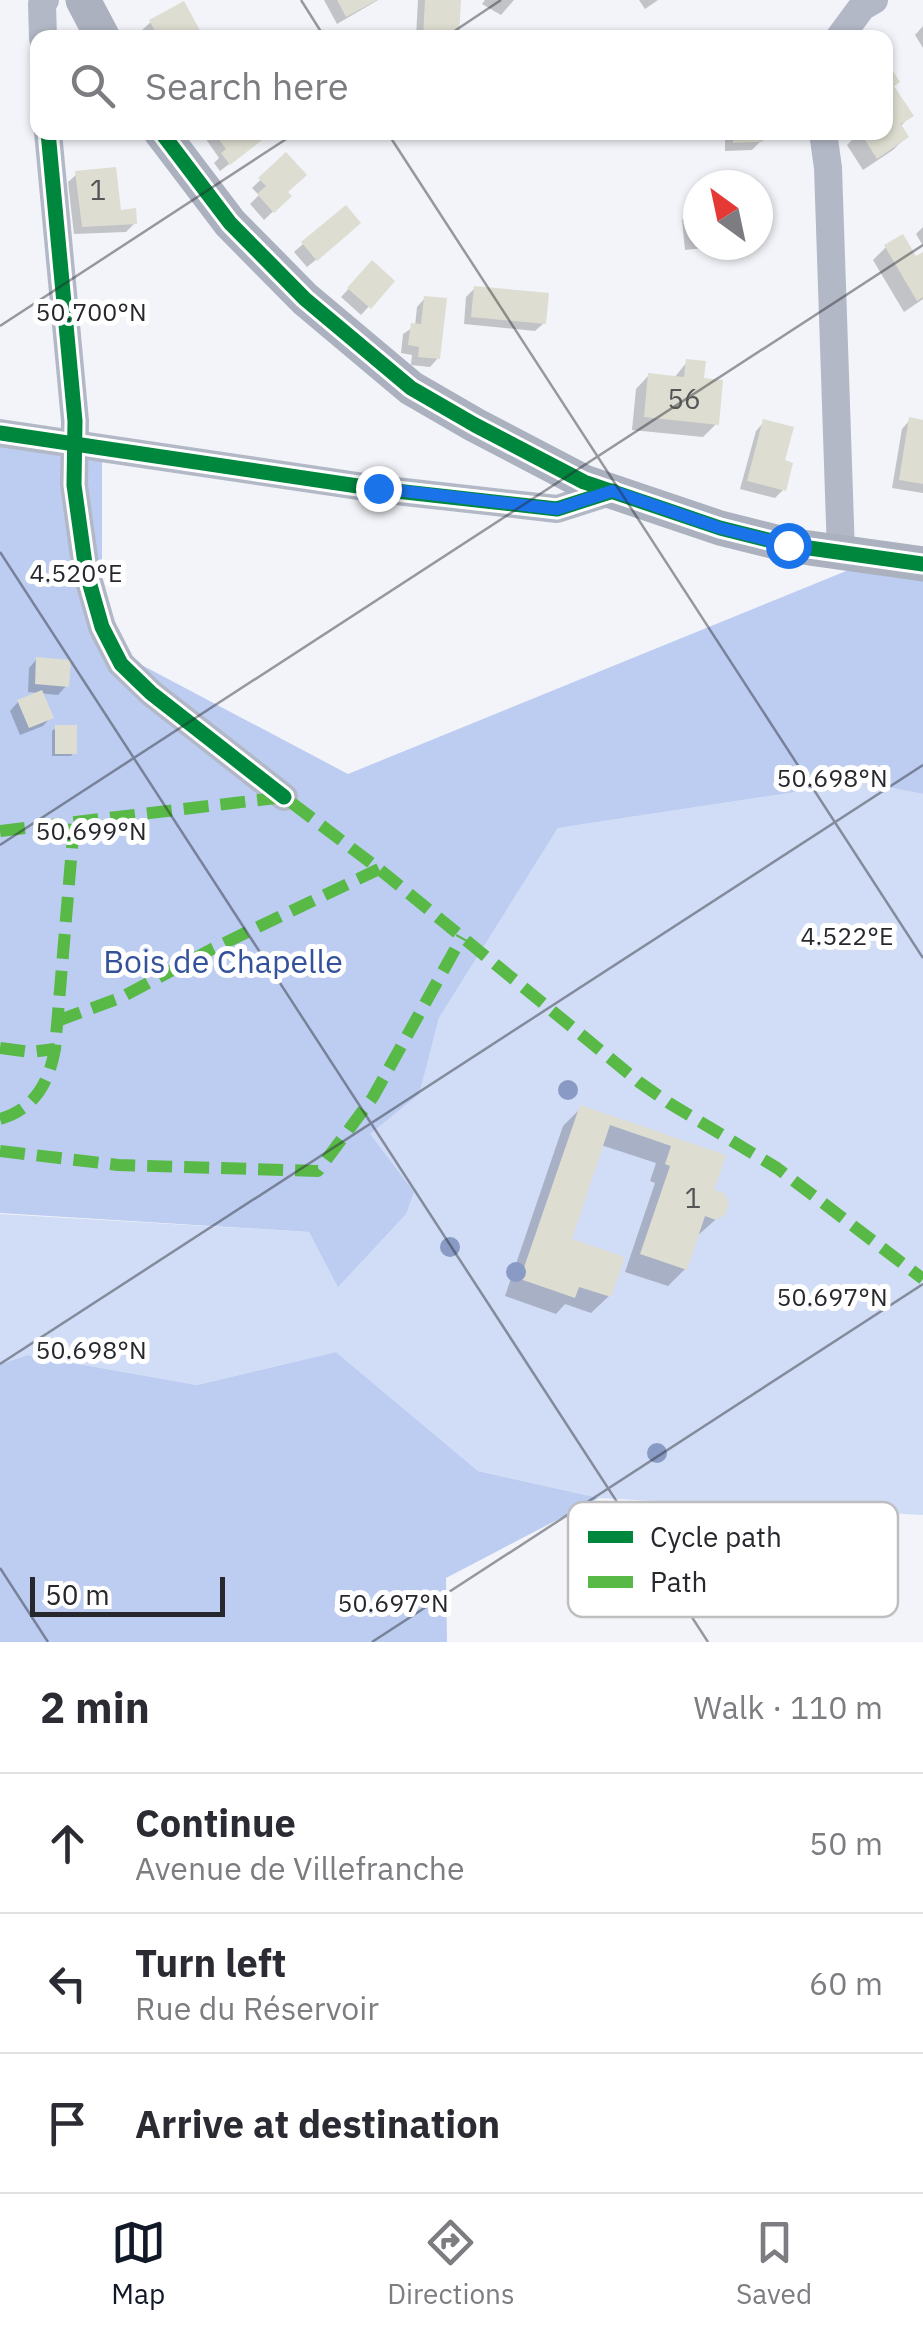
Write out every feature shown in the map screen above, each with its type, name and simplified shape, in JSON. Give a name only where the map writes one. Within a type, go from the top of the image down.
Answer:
[{"type":"main road","points":[[84,0],[100,30]]},
{"type":"main road","points":[[167,140],[230,223],[305,300],[411,388],[561,472],[612,491],[720,528],[840,554],[923,564]]},
{"type":"street","points":[[43,30],[45,0]]},
{"type":"street","points":[[845,30],[862,7],[874,0]]},
{"type":"street","points":[[49,140],[76,421],[74,485],[86,571],[102,627],[121,664],[174,712],[284,798]]},
{"type":"street","points":[[824,140],[840,554]]},
{"type":"street","points":[[0,433],[359,486],[557,509],[612,491]]},
{"type":"shaded area","points":[[862,782],[923,794],[923,1515],[898,1514],[898,1502],[599,1498],[478,1471],[336,1352],[197,1385],[28,1355],[0,1364],[0,1214],[309,1232],[339,1286],[369,1134],[418,1094],[439,1018],[558,828]]},
{"type":"green space","name":"Bois de Chapelle","points":[[0,427],[102,447],[102,644],[348,774],[861,565],[923,574],[923,794],[862,782],[558,828],[439,1018],[419,1094],[370,1134],[414,1192],[406,1214],[338,1287],[309,1232],[0,1213]]},
{"type":"green space","points":[[336,1352],[478,1471],[599,1498],[568,1502],[568,1514],[446,1578],[447,1642],[0,1642],[0,1364],[28,1355],[197,1385]]},
{"type":"building","points":[[337,0],[377,0],[346,17]]},
{"type":"building","points":[[425,0],[461,0],[459,30],[423,30]]},
{"type":"building","points":[[184,1],[200,30],[155,30],[149,20]]},
{"type":"building","points":[[893,71],[900,82],[894,86],[914,116],[901,124],[909,137],[877,159],[865,140],[893,140]]},
{"type":"building","points":[[219,140],[262,140],[230,165],[221,153],[226,149]]},
{"type":"building","points":[[733,140],[763,140],[763,142]]},
{"type":"building","points":[[286,152],[307,175],[288,192],[292,196],[274,213],[257,194],[266,186],[258,178]]},
{"type":"building","points":[[116,167],[121,210],[136,208],[137,224],[82,227],[75,171]]},
{"type":"building","points":[[346,205],[361,223],[317,261],[301,242]]},
{"type":"building","points":[[903,234],[916,256],[923,252],[923,297],[917,301],[884,245]]},
{"type":"building","points":[[372,260],[395,281],[371,309],[347,288]]},
{"type":"building","points":[[474,286],[549,293],[546,324],[471,317]]},
{"type":"building","points":[[424,296],[447,298],[440,359],[418,357],[419,347],[408,345],[411,323],[421,324]]},
{"type":"building","points":[[686,359],[706,361],[704,378],[723,380],[719,425],[644,417],[648,373],[684,377]]},
{"type":"building","points":[[909,417],[923,420],[923,484],[899,480]]},
{"type":"building","points":[[763,419],[794,427],[785,460],[793,463],[786,491],[747,481]]},
{"type":"building","points":[[36,657],[71,660],[69,687],[35,684]]},
{"type":"building","points":[[42,690],[54,718],[29,728],[17,700]]},
{"type":"building","points":[[55,725],[77,725],[77,754],[55,754]]},
{"type":"building","points":[[580,1105],[726,1155],[714,1190],[724,1193],[729,1203],[725,1215],[716,1220],[705,1216],[687,1270],[640,1254],[670,1166],[665,1164],[671,1146],[610,1125],[572,1239],[625,1257],[611,1297],[579,1287],[575,1298],[520,1279]]},
{"type":"marked path","points":[[0,831],[284,797],[379,869],[639,1082],[777,1168],[923,1279]]},
{"type":"marked path","points":[[0,1119],[31,1101],[44,1083],[52,1061],[74,824]]},
{"type":"marked path","points":[[57,1021],[120,998],[379,869]]},
{"type":"marked path","points":[[0,1151],[118,1165],[318,1171],[373,1097],[462,937]]},
{"type":"marked path","points":[[0,1048],[30,1052],[55,1049]]},
{"type":"cycle path","points":[[49,140],[75,421],[74,485],[86,571],[102,627],[121,664],[151,693],[284,797]]},
{"type":"cycle path","points":[[167,140],[230,223],[305,299],[411,388],[475,425],[584,482],[720,528],[788,545],[923,564]]},
{"type":"cycle path","points":[[0,433],[378,489],[557,509],[613,491]]},
{"type":"route","points":[[378,488],[557,509],[612,491],[720,528],[788,545]]}]
